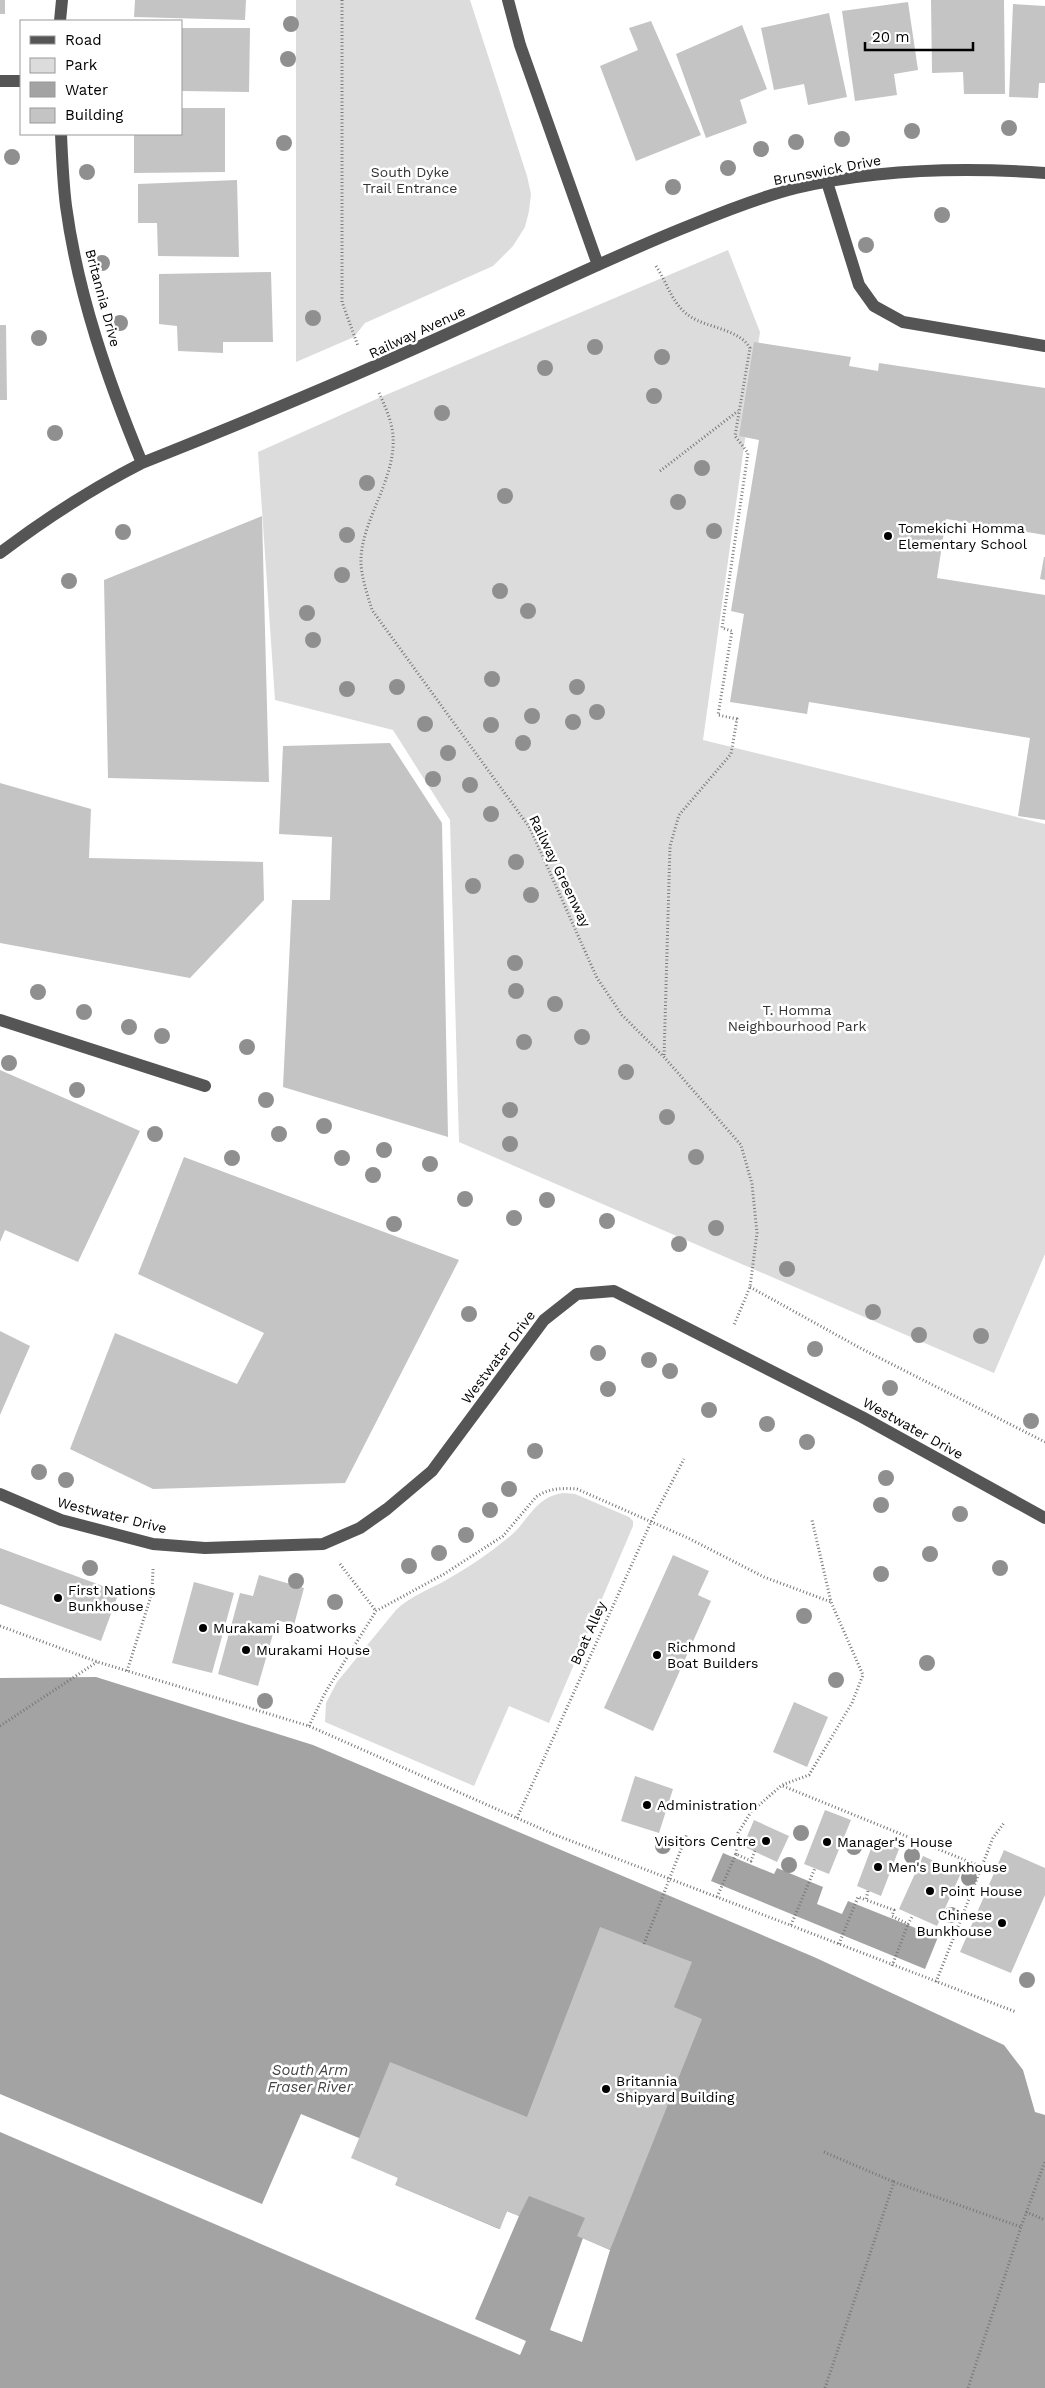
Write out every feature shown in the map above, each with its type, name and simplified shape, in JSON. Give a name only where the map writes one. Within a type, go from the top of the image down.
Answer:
[{"type":"street","points":[[60,20],[62,0]]},
{"type":"street","points":[[508,0],[520,45],[598,265]]},
{"type":"street","points":[[0,80],[20,81]]},
{"type":"street","name":"Britannia Drive","points":[[61,135],[66,205],[75,258],[90,321],[142,463]]},
{"type":"street","name":"Brunswick Drive","points":[[598,265],[736,207],[795,188],[827,182],[927,170],[997,169],[1045,172]]},
{"type":"street","points":[[827,182],[858,285],[874,306],[903,322],[1045,346]]},
{"type":"street","name":"Railway Avenue","points":[[0,553],[49,517],[107,481],[142,463],[368,370],[598,265]]},
{"type":"street","points":[[0,1020],[205,1086]]},
{"type":"street","name":"Westwater Drive","points":[[0,1494],[61,1520],[153,1544],[205,1548],[323,1544],[360,1528],[387,1509],[432,1471],[544,1320],[577,1294],[614,1291],[862,1417],[1045,1518]]},
{"type":"path","points":[[342,0],[342,302],[354,337]]},
{"type":"path","points":[[656,265],[676,305],[692,318],[736,336],[750,348],[735,436],[748,453],[722,628],[732,631],[718,715],[737,719],[731,754],[679,814],[670,846],[664,1057]]},
{"type":"path","name":"Railway Greenway","points":[[381,397],[389,418],[393,437],[388,469],[368,524],[361,558],[365,586],[372,610],[530,828],[597,978],[622,1015],[664,1057],[741,1145],[752,1184],[757,1233],[750,1287],[724,1347]]},
{"type":"path","points":[[660,471],[739,411]]},
{"type":"path","points":[[750,1287],[862,1349],[1045,1442]]},
{"type":"path","name":"Boat Alley","points":[[517,1818],[651,1522],[684,1459]]},
{"type":"path","points":[[309,1726],[325,1694],[376,1611],[444,1574],[503,1536],[543,1492],[564,1488],[577,1489],[651,1522],[764,1577],[831,1602]]},
{"type":"path","points":[[717,1897],[736,1854],[738,1832],[751,1812],[782,1785],[809,1775],[852,1703],[863,1675],[831,1602],[812,1520]]},
{"type":"path","points":[[128,1671],[152,1594],[153,1544]]},
{"type":"path","points":[[323,1544],[376,1611]]},
{"type":"path","points":[[0,1626],[98,1662],[309,1726],[517,1818],[892,1966],[1016,2012]]},
{"type":"path","points":[[0,1726],[98,1662]]},
{"type":"path","points":[[782,1785],[982,1867]]},
{"type":"path","points":[[936,1982],[993,1838],[1004,1823]]},
{"type":"path","points":[[644,1944],[688,1834]]},
{"type":"path","points":[[736,1854],[751,1861],[755,1851]]},
{"type":"path","points":[[790,1925],[815,1868]]},
{"type":"path","points":[[866,1900],[868,1891]]},
{"type":"path","points":[[839,1944],[858,1897],[894,1910],[892,1916],[908,1924]]},
{"type":"path","points":[[892,1966],[913,1915]]},
{"type":"path","points":[[824,2152],[894,2182],[1021,2227]]},
{"type":"path","points":[[968,2388],[1026,2212],[1045,2161]]},
{"type":"path","points":[[825,2388],[894,2182]]},
{"type":"path","points":[[1026,2212],[1045,2220]]},
{"type":"green space","name":"South Dyke Trail Entrance","points":[[296,0],[470,0],[527,176],[531,194],[525,227],[513,246],[493,266],[365,323],[354,337],[296,362]]},
{"type":"green space","name":"T. Homma Neighbourhood Park","points":[[728,250],[760,332],[703,740],[1045,824],[1045,1254],[994,1373],[459,1142],[450,820],[393,730],[275,700],[258,452],[381,397]]},
{"type":"green space","points":[[564,1493],[575,1494],[629,1517],[633,1521],[633,1526],[549,1723],[509,1706],[474,1786],[325,1722],[326,1703],[337,1682],[396,1610],[414,1597],[480,1559],[516,1531],[539,1504],[554,1495]]},
{"type":"water","name":"South Arm Fraser River","points":[[96,1677],[313,1745],[814,1957],[1004,2045],[1023,2070],[1035,2112],[1045,2115],[1045,2388],[0,2388],[0,1678]]},
{"type":"water","points":[[723,1853],[774,1874],[777,1868],[823,1887],[817,1904],[842,1914],[848,1901],[938,1937],[925,1969],[711,1881]]},
{"type":"pier","points":[[0,2094],[262,2204],[301,2114],[359,2138],[398,2178],[396,2185],[499,2229],[507,2211],[519,2216],[475,2319],[526,2341],[520,2355],[0,2132]]},
{"type":"pier","points":[[583,2238],[610,2250],[582,2342],[550,2330]]},
{"type":"building","points":[[0,0],[5,0],[5,14],[0,14]]},
{"type":"building","points":[[135,0],[246,0],[245,20],[134,17]]},
{"type":"building","points":[[931,0],[1004,0],[1005,94],[964,94],[963,72],[932,73]]},
{"type":"building","points":[[908,2],[918,70],[894,74],[897,95],[855,101],[842,11]]},
{"type":"building","points":[[1013,4],[1045,6],[1045,83],[1039,83],[1038,98],[1009,97]]},
{"type":"building","points":[[829,13],[847,97],[808,105],[804,84],[774,90],[761,28]]},
{"type":"building","points":[[651,21],[701,135],[636,161],[600,66],[638,50],[629,28]]},
{"type":"building","points":[[742,25],[767,89],[740,100],[747,123],[706,138],[676,54]]},
{"type":"building","points":[[182,28],[250,28],[249,92],[182,91]]},
{"type":"building","points":[[182,108],[225,108],[225,172],[134,173],[134,135],[182,135]]},
{"type":"building","points":[[237,180],[239,257],[158,256],[157,223],[138,223],[138,184]]},
{"type":"building","points":[[271,272],[273,342],[223,342],[223,353],[178,351],[177,326],[159,324],[159,274]]},
{"type":"building","points":[[0,325],[6,325],[7,400],[0,400]]},
{"type":"building","points":[[754,342],[851,357],[849,366],[878,371],[879,363],[1045,388],[1045,535],[946,519],[937,578],[1045,595],[1045,820],[1018,816],[1030,738],[809,702],[807,714],[730,702],[744,614],[731,611],[759,440],[739,436]]},
{"type":"building","points":[[262,516],[269,782],[108,778],[104,580]]},
{"type":"building","points":[[1045,557],[1045,580],[1040,579]]},
{"type":"building","points":[[390,743],[442,823],[448,1137],[283,1087],[292,900],[330,900],[332,837],[279,834],[283,746]]},
{"type":"building","points":[[0,783],[91,809],[89,858],[263,862],[264,900],[190,978],[0,943]]},
{"type":"building","points":[[0,1070],[140,1131],[78,1262],[5,1230],[0,1242]]},
{"type":"building","points":[[184,1157],[459,1260],[345,1483],[153,1489],[70,1449],[115,1333],[237,1384],[264,1333],[138,1274]]},
{"type":"building","points":[[0,1331],[30,1346],[0,1415]]},
{"type":"building","name":"First Nations Bunkhouse","points":[[0,1548],[119,1592],[101,1641],[0,1604]]},
{"type":"building","name":"Richmond Boat Builders","points":[[673,1555],[709,1571],[698,1595],[711,1601],[653,1731],[604,1708]]},
{"type":"building","name":"Murakami House","points":[[259,1575],[304,1588],[294,1625],[277,1620],[258,1686],[218,1674],[240,1593],[253,1596]]},
{"type":"building","name":"Murakami Boatworks","points":[[194,1582],[234,1593],[212,1673],[172,1663]]},
{"type":"building","points":[[794,1702],[828,1717],[807,1767],[773,1752]]},
{"type":"building","name":"Administration","points":[[635,1776],[673,1789],[659,1833],[621,1821]]},
{"type":"building","name":"Manager's House","points":[[825,1810],[851,1820],[829,1874],[804,1864]]},
{"type":"building","name":"Visitors Centre","points":[[754,1820],[789,1836],[777,1862],[743,1846]]},
{"type":"building","name":"Men's Bunkhouse","points":[[875,1838],[899,1849],[881,1896],[857,1886]]},
{"type":"building","name":"Chinese Bunkhouse","points":[[1004,1850],[1045,1868],[1045,1895],[1011,1973],[960,1952]]},
{"type":"building","name":"Point House","points":[[923,1856],[961,1873],[937,1926],[899,1909]]},
{"type":"building","name":"Britannia Shipyard Building","points":[[600,1927],[692,1962],[674,2007],[702,2019],[610,2250],[577,2236],[585,2218],[529,2196],[519,2216],[507,2211],[500,2229],[395,2185],[398,2178],[351,2158],[390,2062],[527,2117]]},
{"type":"place","name":"Tomekichi Homma Elementary School","points":[[888,536]]},
{"type":"place","name":"First Nations Bunkhouse","points":[[58,1598]]},
{"type":"place","name":"Murakami Boatworks","points":[[203,1628]]},
{"type":"place","name":"Murakami House","points":[[246,1650]]},
{"type":"place","name":"Richmond Boat Builders","points":[[657,1655]]},
{"type":"place","name":"Administration","points":[[647,1805]]},
{"type":"place","name":"Visitors Centre","points":[[766,1841]]},
{"type":"place","name":"Manager's House","points":[[827,1842]]},
{"type":"place","name":"Men's Bunkhouse","points":[[878,1867]]},
{"type":"place","name":"Point House","points":[[930,1891]]},
{"type":"place","name":"Chinese Bunkhouse","points":[[1002,1923]]},
{"type":"place","name":"Britannia Shipyard Building","points":[[606,2089]]}]
